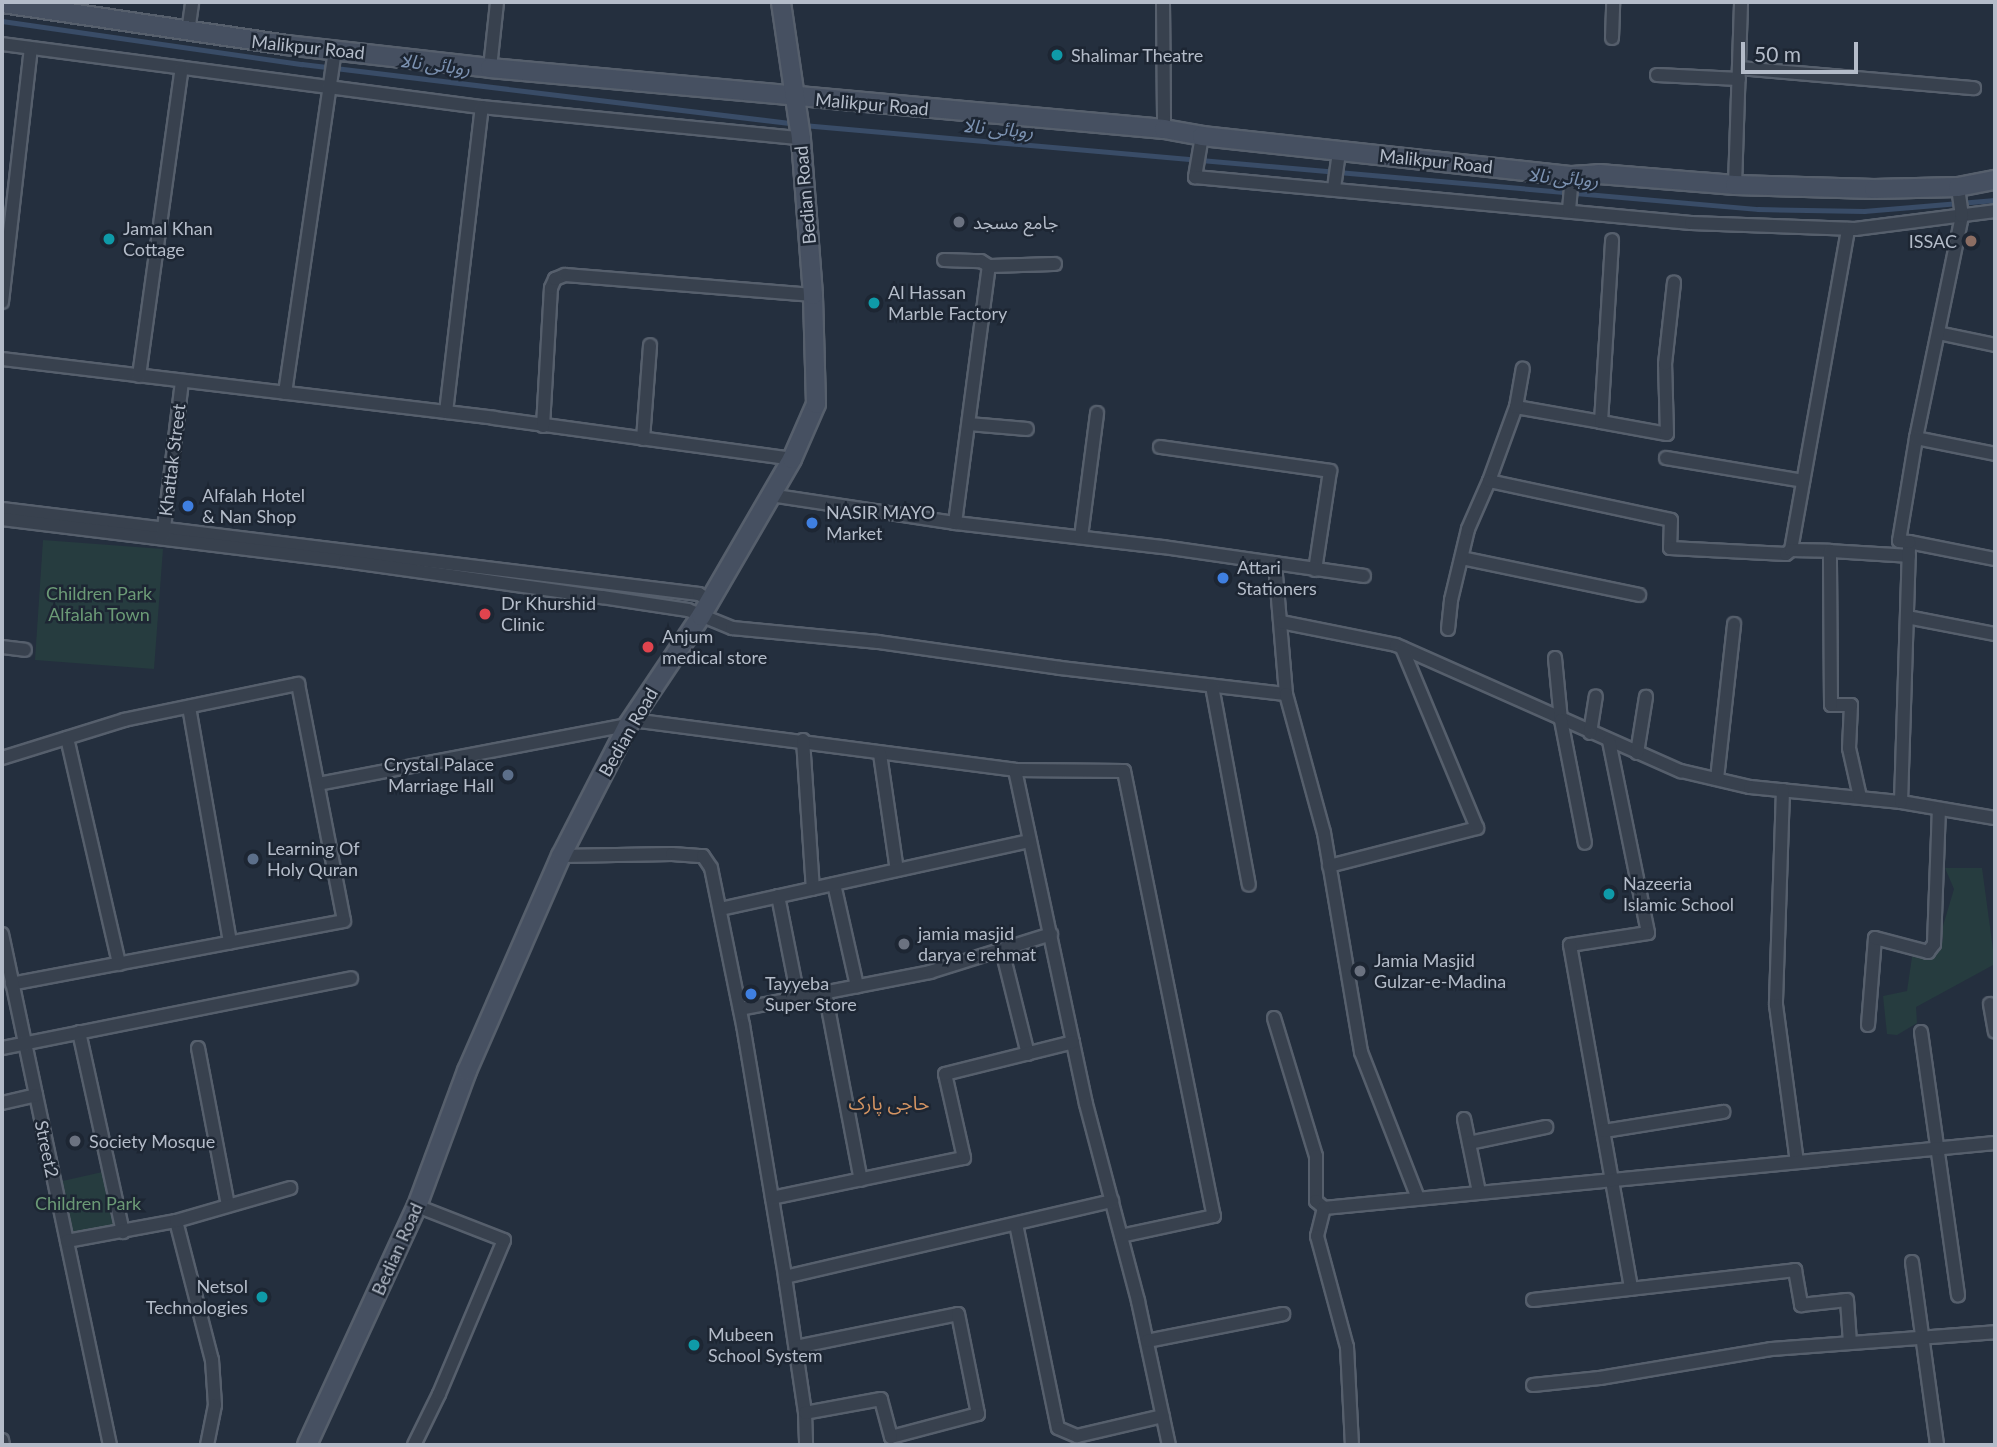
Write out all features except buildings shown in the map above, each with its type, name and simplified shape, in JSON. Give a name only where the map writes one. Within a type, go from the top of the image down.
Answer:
[{"type":"street","points":[[188,32],[192,2]]},
{"type":"street","points":[[490,68],[497,2]]},
{"type":"street","name":"Bedian Road","points":[[307,1445],[417,1206],[467,1071],[561,856],[630,722],[706,608],[792,459],[816,404],[813,295],[800,134],[781,2]]},
{"type":"street","points":[[1163,2],[1164,129]]},
{"type":"street","points":[[1612,38],[1613,2]]},
{"type":"street","points":[[1735,185],[1741,2]]},
{"type":"street","name":"Malikpur Road","points":[[2,3],[333,55],[490,68],[796,103],[1164,129],[1201,141],[1572,180],[1599,174],[1735,185],[1959,190],[1995,180]]},
{"type":"street","points":[[2,44],[182,68],[329,80],[482,107],[800,134]]},
{"type":"street","points":[[2,302],[31,49]]},
{"type":"street","points":[[285,393],[333,55]]},
{"type":"street","points":[[139,376],[182,68]]},
{"type":"street","points":[[1657,75],[1739,74],[1974,88]]},
{"type":"street","points":[[446,412],[482,107]]},
{"type":"street","points":[[1201,141],[1195,177],[1334,184],[1569,207],[1691,223],[1848,229],[1995,211]]},
{"type":"street","points":[[1334,184],[1339,155]]},
{"type":"street","points":[[1569,207],[1572,180]]},
{"type":"street","points":[[1909,549],[1899,541],[1916,438],[1962,216],[1959,190]]},
{"type":"street","points":[[1791,550],[1848,229]]},
{"type":"street","points":[[1601,422],[1612,240]]},
{"type":"street","points":[[944,260],[981,261],[989,266],[1055,264]]},
{"type":"street","points":[[955,523],[989,266]]},
{"type":"street","points":[[543,426],[551,288],[555,279],[565,275],[813,295]]},
{"type":"street","points":[[1517,407],[1667,434],[1665,364],[1674,282]]},
{"type":"street","points":[[1938,333],[1995,345]]},
{"type":"street","points":[[643,439],[650,345]]},
{"type":"street","points":[[2,359],[446,412],[792,459]]},
{"type":"street","points":[[1448,629],[1451,600],[1468,530],[1517,407],[1522,369]]},
{"type":"street","name":"Khattak Street","points":[[163,534],[182,381]]},
{"type":"street","points":[[1081,537],[1097,413]]},
{"type":"street","points":[[969,424],[1027,429]]},
{"type":"street","points":[[1916,438],[1995,454]]},
{"type":"street","points":[[1160,447],[1330,471],[1315,570]]},
{"type":"street","points":[[1665,458],[1803,481]]},
{"type":"street","points":[[1489,481],[1671,520],[1670,548],[1786,554],[1791,550],[1909,549],[1995,559]]},
{"type":"street","points":[[770,495],[955,523],[1081,537],[1364,576]]},
{"type":"street","points":[[2,509],[688,610],[706,608]]},
{"type":"street","points":[[2,519],[163,534],[699,594],[706,608],[732,628],[878,642],[1060,668],[1286,694]]},
{"type":"street","points":[[1901,802],[1909,549]]},
{"type":"street","points":[[1830,551],[1830,705],[1851,705],[1849,748],[1860,797]]},
{"type":"street","points":[[1462,558],[1639,595]]},
{"type":"street","points":[[1275,563],[1286,694],[1324,833],[1361,1052],[1418,1198]]},
{"type":"street","points":[[602,597],[604,583]]},
{"type":"street","points":[[1907,617],[1995,634]]},
{"type":"street","points":[[1280,622],[1402,648],[1681,771],[1783,790],[1901,802],[1995,818]]},
{"type":"street","points":[[1717,779],[1734,624]]},
{"type":"street","points":[[2,647],[25,650]]},
{"type":"street","points":[[1329,866],[1477,828],[1402,648]]},
{"type":"street","points":[[1555,658],[1561,720],[1585,843]]},
{"type":"street","points":[[2,758],[124,720],[298,684],[344,920],[12,984]]},
{"type":"street","points":[[1212,686],[1249,885]]},
{"type":"street","points":[[1590,733],[1596,696]]},
{"type":"street","points":[[1637,753],[1646,697]]},
{"type":"street","points":[[189,707],[230,942]]},
{"type":"street","points":[[318,784],[630,722],[803,740],[880,754],[1014,770],[1124,771],[1214,1216],[1121,1236]]},
{"type":"street","points":[[67,738],[119,964]]},
{"type":"street","points":[[803,740],[813,889]]},
{"type":"street","points":[[1609,741],[1648,933],[1570,945],[1631,1289]]},
{"type":"street","points":[[880,754],[897,870]]},
{"type":"street","points":[[1014,770],[1073,1042],[1147,1340],[1169,1445]]},
{"type":"street","points":[[1783,790],[1776,1005],[1797,1162]]},
{"type":"street","points":[[1868,1025],[1875,938],[1928,952],[1934,944],[1939,809]]},
{"type":"street","points":[[720,909],[1030,841]]},
{"type":"street","points":[[561,856],[672,853],[703,856],[711,868],[740,1009],[772,1198],[796,1347],[806,1445]]},
{"type":"street","points":[[834,884],[857,986]]},
{"type":"street","points":[[778,896],[798,997]]},
{"type":"street","name":"Street2","points":[[2,934],[110,1445]]},
{"type":"street","points":[[740,1009],[930,972],[1051,934]]},
{"type":"street","points":[[1002,950],[1027,1054]]},
{"type":"street","points":[[2,1048],[351,978]]},
{"type":"street","points":[[825,992],[861,1180]]},
{"type":"street","points":[[1990,1004],[1995,1032]]},
{"type":"street","points":[[1274,1018],[1316,1156],[1316,1201],[1324,1208],[1995,1143]]},
{"type":"street","points":[[79,1032],[123,1232]]},
{"type":"street","points":[[1921,1032],[1958,1295]]},
{"type":"street","points":[[772,1198],[964,1158],[945,1074],[1073,1042]]},
{"type":"street","points":[[198,1048],[228,1205]]},
{"type":"street","points":[[2,1103],[36,1095]]},
{"type":"street","points":[[1604,1131],[1723,1112]]},
{"type":"street","points":[[1464,1119],[1479,1192]]},
{"type":"street","points":[[1469,1143],[1546,1127]]},
{"type":"street","points":[[67,1241],[176,1221],[290,1188]]},
{"type":"street","points":[[785,1277],[1112,1201]]},
{"type":"street","points":[[414,1445],[505,1240],[417,1206]]},
{"type":"street","points":[[1324,1208],[1317,1236],[1347,1347],[1352,1445]]},
{"type":"street","points":[[176,1221],[212,1360],[215,1405],[206,1445]]},
{"type":"street","points":[[1016,1224],[1058,1428],[1077,1436],[1163,1416]]},
{"type":"street","points":[[1912,1262],[1937,1445]]},
{"type":"street","points":[[1533,1300],[1795,1270],[1801,1305],[1847,1300],[1850,1343]]},
{"type":"street","points":[[796,1347],[958,1314],[978,1414],[891,1437],[881,1399],[804,1413]]},
{"type":"street","points":[[1147,1340],[1283,1314]]},
{"type":"street","points":[[1533,1385],[1600,1378],[1771,1349],[1995,1332]]},
{"type":"green space","name":"Children Park Alfalah Town","points":[[43,540],[163,549],[154,669],[35,660]]},
{"type":"green space","points":[[1945,868],[1982,868],[1995,964],[1916,1007],[1917,1023],[1897,1035],[1887,1034],[1883,996],[1907,991],[1912,957],[1930,958],[1943,940],[1942,929],[1954,889]]},
{"type":"green space","name":"Children Park","points":[[107,1171],[118,1224],[71,1233],[58,1182]]},
{"type":"waterway","name":"روہائی نالا","points":[[2,21],[302,64],[795,124]]},
{"type":"waterway","name":"روہائی نالا","points":[[803,125],[1758,209],[1864,211],[1995,200]]},
{"type":"place","name":"Shalimar Theatre","points":[[1057,55]]},
{"type":"place","name":"جامع مسجد","points":[[959,222]]},
{"type":"place","name":"Jamal Khan Cottage","points":[[109,239]]},
{"type":"place","name":"ISSAC","points":[[1971,241]]},
{"type":"place","name":"Al Hassan Marble Factory","points":[[874,303]]},
{"type":"place","name":"Alfalah Hotel & Nan Shop","points":[[188,506]]},
{"type":"place","name":"NASIR MAYO Market","points":[[812,523]]},
{"type":"place","name":"Attari Stationers","points":[[1223,578]]},
{"type":"place","name":"Dr Khurshid Clinic","points":[[485,614]]},
{"type":"place","name":"Anjum medical store","points":[[648,647]]},
{"type":"place","name":"Crystal Palace Marriage Hall","points":[[508,775]]},
{"type":"place","name":"Learning Of Holy Quran","points":[[253,859]]},
{"type":"place","name":"Nazeeria Islamic School","points":[[1609,894]]},
{"type":"place","name":"jamia masjid darya e rehmat","points":[[904,944]]},
{"type":"place","name":"Jamia Masjid Gulzar-e-Madina","points":[[1360,971]]},
{"type":"place","name":"Tayyeba Super Store","points":[[751,994]]},
{"type":"place","name":"Society Mosque","points":[[75,1141]]},
{"type":"place","name":"Netsol Technologies","points":[[262,1297]]},
{"type":"place","name":"Mubeen School System","points":[[694,1345]]},
{"type":"district","name":"حاجی پارک","points":[[889,1103]]}]
